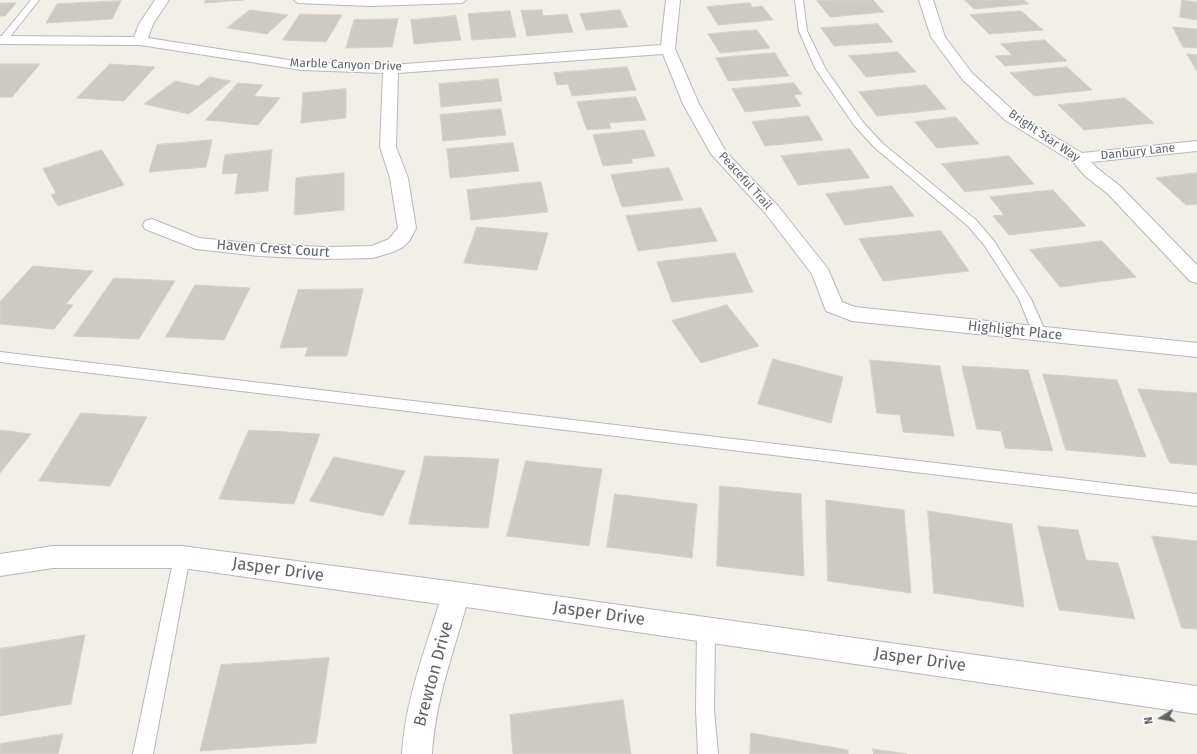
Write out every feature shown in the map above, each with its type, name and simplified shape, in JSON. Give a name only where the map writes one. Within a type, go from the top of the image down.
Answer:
[{"type":"street","points":[[140,41],[146,24],[162,0]]},
{"type":"street","name":"Peaceful Trail","points":[[673,0],[668,49],[691,104],[719,154],[772,210],[821,273],[834,306]]},
{"type":"street","name":"Bright Star Way","points":[[926,0],[938,37],[968,76],[1011,117],[1079,158],[1091,172],[1114,190],[1197,277]]},
{"type":"street","name":"Marble Canyon Drive","points":[[2,40],[140,41],[302,66],[391,69],[668,49]]},
{"type":"street","name":"Haven Crest Court","points":[[152,225],[196,242],[259,250],[325,253],[367,252],[386,248],[396,243],[404,236],[407,228],[399,178],[388,147],[391,69]]},
{"type":"street","name":"Danbury Lane","points":[[1079,158],[1197,146]]},
{"type":"street","name":"Highlight Place","points":[[834,306],[852,314],[1197,350]]},
{"type":"street","name":"Jasper Drive","points":[[0,565],[53,557],[182,557],[456,594],[1197,700]]},
{"type":"street","name":"Brewton Drive","points":[[417,754],[417,741],[424,701],[456,594]]},
{"type":"lane","points":[[2,40],[35,0]]},
{"type":"lane","points":[[298,0],[370,3],[462,0]]},
{"type":"lane","points":[[799,0],[803,31],[820,68],[858,123],[878,145],[917,176],[972,224],[990,244],[1026,299],[1038,333]]},
{"type":"lane","points":[[0,357],[1197,500]]},
{"type":"lane","points":[[143,754],[182,557]]},
{"type":"lane","points":[[706,630],[705,710],[708,754]]},
{"type":"building","points":[[206,0],[244,0],[205,3]]},
{"type":"building","points":[[873,0],[884,12],[830,17],[817,1]]},
{"type":"building","points":[[965,0],[1024,0],[1029,4],[974,9]]},
{"type":"building","points":[[1182,0],[1197,2],[1197,20],[1180,17]]},
{"type":"building","points":[[121,1],[112,19],[46,23],[57,4]]},
{"type":"building","points":[[0,3],[16,3],[5,16],[0,16]]},
{"type":"building","points":[[750,3],[752,7],[762,6],[773,20],[718,25],[707,7]]},
{"type":"building","points":[[250,10],[288,15],[267,34],[227,28]]},
{"type":"building","points":[[542,10],[543,16],[567,14],[573,32],[527,36],[521,11]]},
{"type":"building","points":[[620,10],[628,27],[586,30],[580,14]]},
{"type":"building","points":[[510,11],[516,37],[472,40],[468,14]]},
{"type":"building","points":[[1021,11],[1043,30],[989,34],[970,15]]},
{"type":"building","points":[[300,14],[342,15],[326,42],[283,40]]},
{"type":"building","points":[[456,16],[461,40],[414,44],[411,20]]},
{"type":"building","points":[[398,19],[392,47],[346,48],[354,20]]},
{"type":"building","points":[[878,24],[893,42],[834,46],[821,28]]},
{"type":"building","points":[[1173,27],[1197,29],[1197,48],[1183,47]]},
{"type":"building","points":[[757,30],[770,48],[720,53],[708,34]]},
{"type":"building","points":[[1045,40],[1067,61],[1005,66],[995,56],[1012,55],[1001,44]]},
{"type":"building","points":[[898,52],[916,72],[866,77],[849,56]]},
{"type":"building","points":[[775,53],[789,76],[728,81],[716,58]]},
{"type":"building","points":[[1187,54],[1197,55],[1197,71]]},
{"type":"building","points":[[0,64],[40,64],[12,97],[0,97]]},
{"type":"building","points":[[110,64],[155,67],[124,101],[77,98]]},
{"type":"building","points":[[627,67],[636,90],[572,96],[568,84],[557,85],[554,73]]},
{"type":"building","points":[[1067,67],[1092,90],[1034,96],[1010,73]]},
{"type":"building","points":[[210,77],[231,81],[189,114],[144,104],[175,81],[198,86]]},
{"type":"building","points":[[498,79],[502,101],[441,107],[439,84]]},
{"type":"building","points":[[238,83],[263,85],[254,96],[280,98],[258,125],[206,120]]},
{"type":"building","points":[[794,83],[802,94],[794,95],[801,106],[745,112],[732,89]]},
{"type":"building","points":[[926,85],[946,109],[877,116],[859,92]]},
{"type":"building","points":[[346,89],[346,118],[301,123],[303,93]]},
{"type":"building","points":[[636,97],[646,120],[609,123],[611,128],[587,130],[577,102]]},
{"type":"building","points":[[1125,98],[1154,123],[1084,130],[1058,105]]},
{"type":"building","points":[[501,109],[506,135],[443,141],[440,115]]},
{"type":"building","points":[[808,116],[823,140],[765,146],[752,122]]},
{"type":"building","points":[[956,117],[979,144],[937,148],[915,122]]},
{"type":"building","points":[[644,130],[655,156],[631,159],[633,163],[603,166],[593,135]]},
{"type":"building","points":[[212,140],[206,167],[149,172],[157,145]]},
{"type":"building","points":[[513,143],[519,171],[450,178],[447,149]]},
{"type":"building","points":[[850,149],[870,178],[798,185],[781,156]]},
{"type":"building","points":[[102,150],[124,185],[58,206],[51,195],[56,193],[43,169]]},
{"type":"building","points":[[272,150],[268,191],[235,194],[238,173],[222,174],[225,155]]},
{"type":"building","points":[[1009,156],[1034,184],[965,192],[942,164]]},
{"type":"building","points":[[669,168],[683,200],[622,207],[611,175]]},
{"type":"building","points":[[344,173],[344,210],[294,215],[296,178]]},
{"type":"building","points":[[1197,173],[1197,204],[1186,205],[1156,178]]},
{"type":"building","points":[[541,182],[548,212],[471,220],[467,190]]},
{"type":"building","points":[[892,186],[914,216],[845,225],[826,194]]},
{"type":"building","points":[[1053,190],[1086,226],[1009,235],[993,216],[1004,215],[990,197]]},
{"type":"building","points":[[701,208],[717,241],[638,251],[626,216]]},
{"type":"building","points":[[477,227],[548,233],[537,270],[464,263]]},
{"type":"building","points":[[941,231],[969,271],[883,281],[859,239]]},
{"type":"building","points":[[1102,241],[1136,277],[1060,287],[1030,250]]},
{"type":"building","points":[[735,253],[753,292],[672,302],[657,262]]},
{"type":"building","points":[[33,266],[93,271],[66,304],[73,305],[54,329],[0,324],[0,302]]},
{"type":"building","points":[[114,278],[175,281],[139,339],[74,336]]},
{"type":"building","points":[[195,285],[250,288],[224,340],[166,337]]},
{"type":"building","points":[[363,289],[347,356],[305,356],[308,347],[280,348],[298,290]]},
{"type":"building","points":[[727,305],[759,346],[701,363],[672,321]]},
{"type":"building","points":[[773,359],[843,377],[831,423],[758,404]]},
{"type":"building","points":[[870,360],[940,366],[954,436],[903,432],[900,415],[877,413]]},
{"type":"building","points":[[962,366],[1028,370],[1053,451],[1005,448],[1001,431],[977,429]]},
{"type":"building","points":[[1043,374],[1117,380],[1146,457],[1066,450]]},
{"type":"building","points":[[1138,389],[1197,393],[1197,465],[1170,463]]},
{"type":"building","points":[[81,413],[147,417],[110,486],[39,481]]},
{"type":"building","points":[[0,430],[31,434],[0,473]]},
{"type":"building","points":[[249,430],[320,434],[294,504],[219,499]]},
{"type":"building","points":[[425,456],[499,459],[488,528],[409,524]]},
{"type":"building","points":[[334,457],[405,471],[383,516],[310,501]]},
{"type":"building","points":[[526,461],[602,469],[589,546],[507,536]]},
{"type":"building","points":[[720,486],[801,494],[804,576],[717,566]]},
{"type":"building","points":[[615,494],[697,504],[692,558],[607,547]]},
{"type":"building","points":[[826,500],[904,510],[911,593],[828,581]]},
{"type":"building","points":[[928,511],[1012,524],[1024,607],[934,593]]},
{"type":"building","points":[[1038,526],[1078,530],[1086,560],[1118,563],[1135,619],[1059,610]]},
{"type":"building","points":[[1152,536],[1197,541],[1197,629],[1182,628]]},
{"type":"building","points":[[85,635],[71,704],[0,716],[0,649]]},
{"type":"building","points":[[329,658],[316,743],[200,751],[221,665]]},
{"type":"building","points":[[623,700],[631,754],[513,754],[510,715]]},
{"type":"building","points":[[751,733],[848,750],[848,754],[750,754]]},
{"type":"building","points":[[63,734],[58,754],[0,754],[0,744]]},
{"type":"building","points":[[873,749],[907,754],[874,754]]}]
